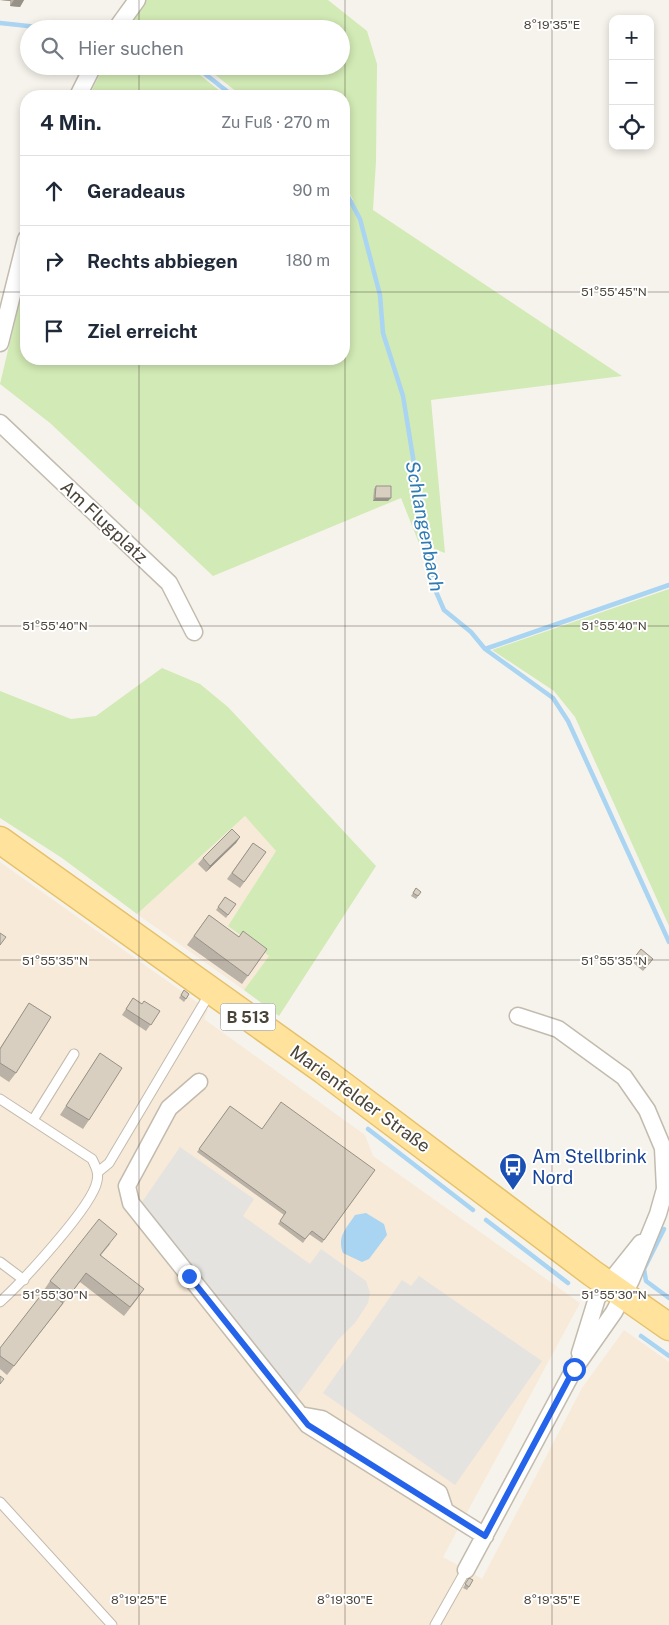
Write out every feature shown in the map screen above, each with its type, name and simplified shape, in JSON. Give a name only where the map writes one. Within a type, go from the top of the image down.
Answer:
[{"type":"main road","name":"Marienfelder Straße","points":[[0,840],[324,1071],[615,1289],[669,1327]]},
{"type":"street","points":[[122,20],[136,0]]},
{"type":"street","points":[[81,90],[88,75]]},
{"type":"street","points":[[0,343],[20,263]]},
{"type":"street","name":"Am Flugplatz","points":[[0,423],[169,583],[194,632]]},
{"type":"street","points":[[466,1570],[574,1369],[597,1298],[615,1289],[648,1236],[658,1214],[665,1189],[666,1147],[647,1110],[624,1077],[558,1029],[518,1016]]},
{"type":"street","points":[[199,1082],[169,1108],[127,1186],[131,1203],[308,1425],[485,1536]]},
{"type":"lane","points":[[98,1172],[109,1163],[212,991]]},
{"type":"lane","points":[[33,1120],[74,1054]]},
{"type":"lane","points":[[0,1099],[92,1159],[98,1172],[97,1184],[89,1200],[24,1280],[0,1302]]},
{"type":"lane","points":[[0,1262],[24,1280]]},
{"type":"lane","points":[[0,1502],[112,1625]]},
{"type":"lane","points":[[435,1625],[466,1570]]},
{"type":"shaded area","points":[[245,816],[276,851],[228,926],[269,956],[244,990],[137,914]]},
{"type":"shaded area","points":[[0,862],[208,1010],[204,1019],[365,1135],[373,1156],[580,1303],[443,1557],[482,1579],[582,1388],[624,1330],[669,1362],[669,1625],[0,1625]]},
{"type":"shaded area","points":[[180,1147],[254,1199],[243,1216],[310,1264],[321,1249],[366,1281],[370,1293],[368,1303],[355,1323],[338,1340],[295,1399],[140,1205]]},
{"type":"shaded area","points":[[419,1276],[542,1361],[455,1485],[323,1393],[402,1280],[411,1286]]},
{"type":"green space","points":[[146,0],[328,0],[367,31],[377,64],[376,161],[373,210],[622,376],[431,400],[445,553],[419,543],[401,498],[213,576],[50,423],[0,384],[20,299],[20,365],[350,365],[350,202],[353,200],[350,194],[350,90],[234,90],[215,75],[350,75],[350,20],[133,20]]},
{"type":"green space","points":[[100,75],[200,75],[219,90],[92,90]]},
{"type":"green space","points":[[669,589],[669,926],[575,717],[554,691],[492,650]]},
{"type":"green space","points":[[162,668],[200,684],[228,707],[376,866],[279,1016],[244,990],[269,956],[228,926],[276,851],[245,816],[137,914],[62,858],[0,818],[0,691],[71,719],[96,716]]},
{"type":"water","points":[[366,1213],[384,1224],[387,1235],[369,1259],[362,1262],[343,1253],[341,1242],[343,1233],[355,1215]]},
{"type":"building","points":[[376,486],[391,486],[391,498],[375,498]]},
{"type":"building","points":[[232,829],[240,837],[210,866],[203,858]]},
{"type":"building","points":[[253,843],[266,852],[244,882],[232,873]]},
{"type":"building","points":[[416,888],[421,892],[418,896],[413,893]]},
{"type":"building","points":[[225,897],[236,904],[228,915],[218,907]]},
{"type":"building","points":[[209,915],[239,937],[243,931],[267,949],[248,976],[194,936]]},
{"type":"building","points":[[0,933],[6,937],[0,945]]},
{"type":"building","points":[[641,949],[653,959],[645,968],[634,958]]},
{"type":"building","points":[[184,990],[189,994],[186,999],[181,995]]},
{"type":"building","points":[[133,998],[142,1004],[144,1001],[160,1011],[151,1025],[126,1009]]},
{"type":"building","points":[[29,1003],[51,1017],[16,1073],[0,1063],[0,1049]]},
{"type":"building","points":[[100,1053],[122,1068],[89,1120],[66,1106]]},
{"type":"building","points":[[281,1102],[375,1170],[324,1240],[312,1231],[305,1239],[280,1221],[286,1212],[199,1149],[230,1106],[262,1129]]},
{"type":"building","points":[[99,1219],[117,1234],[100,1255],[144,1289],[130,1307],[86,1273],[69,1296],[50,1281]]},
{"type":"building","points":[[45,1290],[63,1303],[14,1366],[0,1356],[0,1348]]},
{"type":"building","points":[[0,1376],[4,1379],[0,1384]]},
{"type":"building","points":[[469,1578],[473,1580],[469,1587],[465,1584]]},
{"type":"waterway","name":"Schlangenbach","points":[[0,23],[20,25]]},
{"type":"waterway","name":"Schlangenbach","points":[[206,75],[225,90]]},
{"type":"waterway","name":"Schlangenbach","points":[[350,200],[360,219],[380,295],[383,333],[403,396],[434,587],[444,610],[471,632],[485,649],[553,698],[568,721],[669,942]]},
{"type":"waterway","points":[[485,649],[669,585]]},
{"type":"waterway","points":[[368,1129],[473,1210]]},
{"type":"waterway","points":[[486,1220],[568,1283]]},
{"type":"waterway","points":[[664,1229],[644,1269],[646,1281],[669,1298]]},
{"type":"waterway","points":[[641,1336],[669,1356]]},
{"type":"place","name":"Am Stellbrink Nord","points":[[513,1191]]},
{"type":"route","points":[[189,1276],[308,1425],[485,1536],[574,1369]]}]
